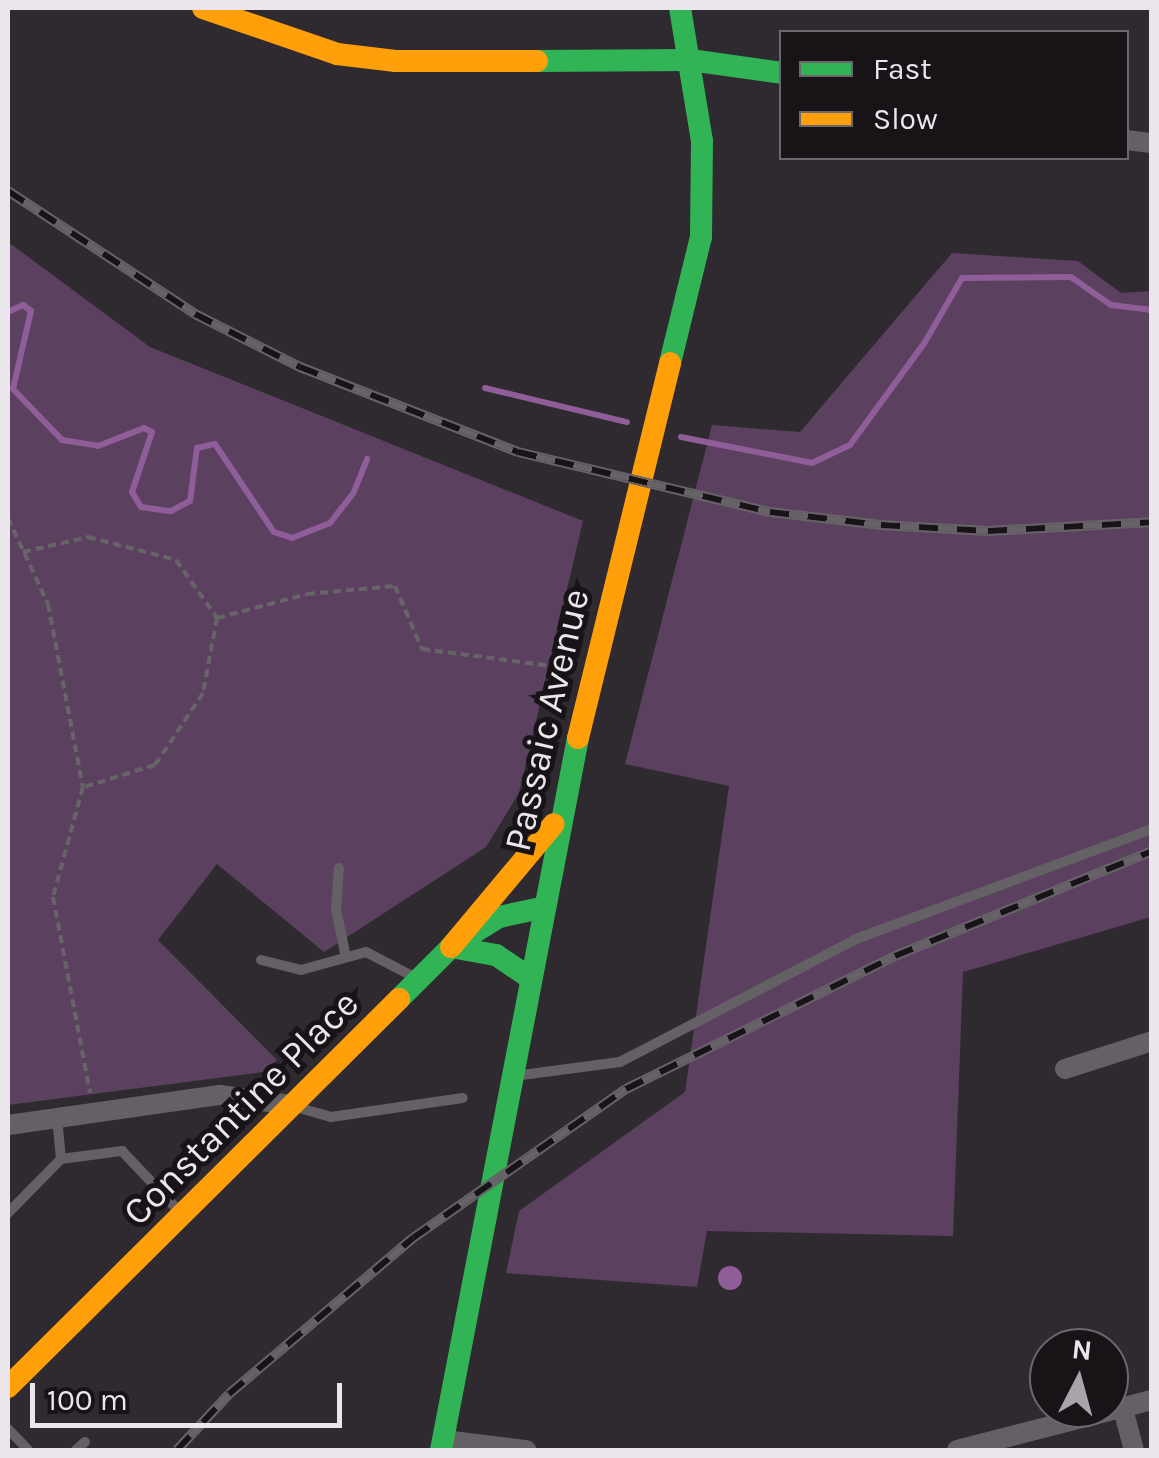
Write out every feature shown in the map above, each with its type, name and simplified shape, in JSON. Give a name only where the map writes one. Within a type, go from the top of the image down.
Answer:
[{"type":"main road","points":[[203,8],[337,54],[396,61],[690,60],[779,73]]},
{"type":"main road","name":"Passaic Avenue","points":[[442,1445],[558,820],[702,237],[702,141],[680,8]]},
{"type":"main road","points":[[451,947],[558,820]]},
{"type":"main road","name":"Constantine Place","points":[[8,1387],[451,947],[500,917],[541,908]]},
{"type":"main road","points":[[451,947],[496,955],[529,977]]},
{"type":"street","points":[[1065,1069],[1152,1041]]},
{"type":"street","points":[[8,1125],[220,1095],[290,1105]]},
{"type":"street","points":[[957,1450],[1046,1428]]},
{"type":"street","points":[[442,1445],[526,1450]]},
{"type":"lane","points":[[508,1077],[620,1062],[856,939],[1152,829]]},
{"type":"lane","points":[[339,868],[336,909],[345,953]]},
{"type":"lane","points":[[261,960],[301,970],[345,953],[385,957],[418,982]]},
{"type":"lane","points":[[290,1105],[331,1117],[463,1098]]},
{"type":"lane","points":[[57,1118],[61,1159]]},
{"type":"lane","points":[[8,1212],[61,1159],[122,1151],[183,1215]]},
{"type":"lane","points":[[8,1429],[28,1450]]},
{"type":"path","points":[[8,518],[48,604],[83,787],[53,898],[93,1112]]},
{"type":"path","points":[[23,552],[88,537],[176,560],[217,618],[203,693],[155,765],[83,787]]},
{"type":"path","points":[[217,618],[307,594],[395,586],[422,649],[594,672]]},
{"type":"shaded area","points":[[8,242],[150,347],[583,521],[519,793],[486,847],[324,952],[217,864],[158,940],[277,1060],[263,1072],[8,1105]]},
{"type":"shaded area","points":[[952,253],[1078,261],[1121,293],[1151,291],[1151,917],[963,972],[953,1236],[707,1231],[697,1287],[506,1273],[519,1211],[685,1092],[729,786],[625,764],[712,425],[800,432]]},
{"type":"shaded area","points":[[730,1266],[739,1269],[739,1287],[730,1290],[721,1287],[718,1278],[721,1269]]},
{"type":"waterway","points":[[681,437],[812,463],[850,445],[925,342],[962,278],[1071,277],[1111,305],[1152,310]]},
{"type":"waterway","points":[[8,312],[23,305],[31,311],[13,389],[62,440],[98,446],[144,428],[152,432],[132,492],[141,507],[171,511],[190,501],[197,448],[215,444],[274,532],[292,538],[330,523],[353,494],[367,459]]},
{"type":"waterway","points":[[485,388],[627,422]]},
{"type":"railway","points":[[8,191],[195,314],[300,367],[518,452],[770,512],[881,525],[988,531],[1152,522]]},
{"type":"railway","points":[[177,1450],[229,1394],[413,1238],[626,1089],[895,956],[1152,851]]},
{"type":"traffic: fast","points":[[670,363],[701,237],[702,141],[680,8]]},
{"type":"traffic: fast","points":[[537,61],[690,60],[779,73]]},
{"type":"traffic: fast","points":[[441,1450],[578,738]]},
{"type":"traffic: fast","points":[[399,999],[451,947],[499,917],[541,908]]},
{"type":"traffic: fast","points":[[451,947],[496,955],[529,977]]},
{"type":"traffic: slow","points":[[203,8],[337,54],[396,61],[537,61]]},
{"type":"traffic: slow","points":[[578,738],[670,363]]},
{"type":"traffic: slow","points":[[451,947],[554,824]]},
{"type":"traffic: slow","points":[[8,1387],[399,999]]}]
